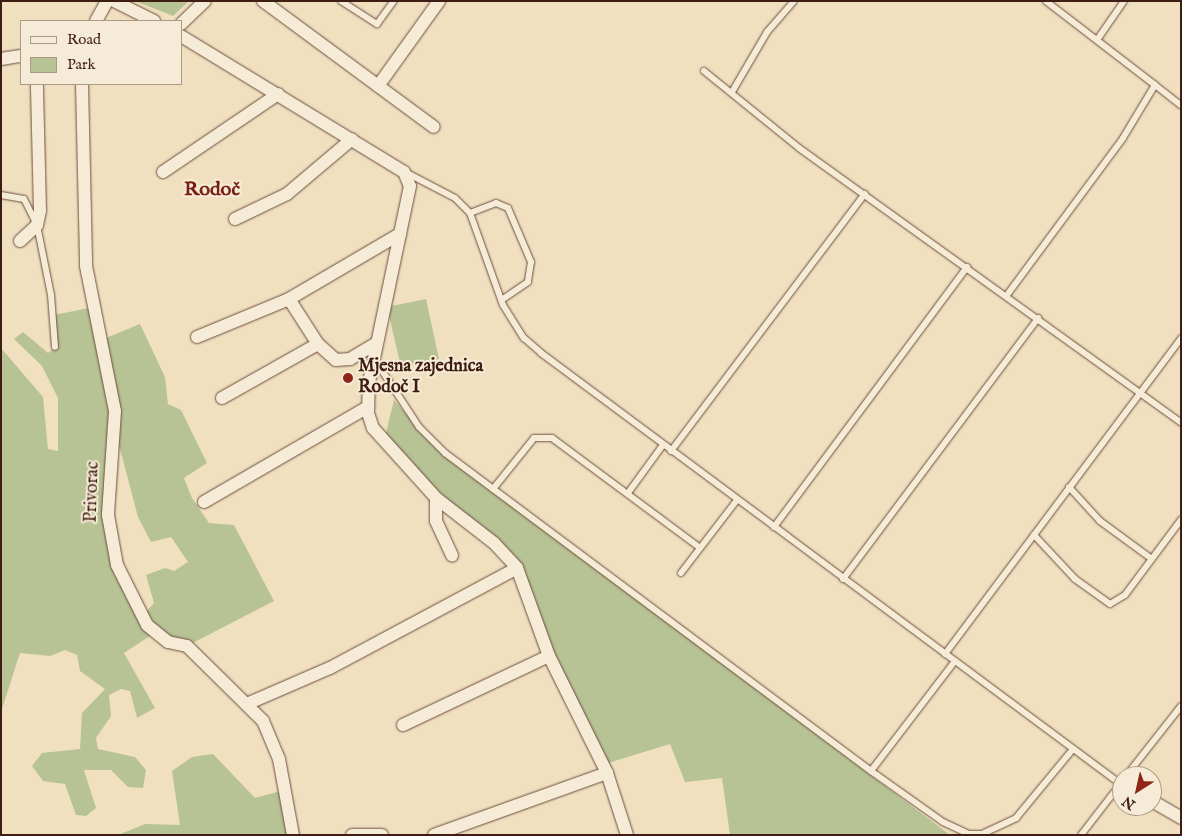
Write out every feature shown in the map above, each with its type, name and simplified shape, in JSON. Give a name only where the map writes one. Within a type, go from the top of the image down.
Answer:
[{"type":"street","points":[[96,20],[106,1]]},
{"type":"street","points":[[114,1],[152,20]]},
{"type":"street","points":[[182,23],[205,1]]},
{"type":"street","points":[[263,1],[434,127]]},
{"type":"street","points":[[378,86],[439,1]]},
{"type":"street","points":[[182,37],[404,172],[410,186],[374,358],[368,407],[382,442],[436,498],[494,543],[517,568],[549,656],[607,773],[627,835]]},
{"type":"street","points":[[1,59],[20,56]]},
{"type":"street","points":[[20,241],[37,225],[42,178],[37,85]]},
{"type":"street","name":"Privorac","points":[[82,85],[86,266],[115,411],[108,506],[117,565],[146,625],[168,642],[187,646],[249,703],[272,736],[293,834]]},
{"type":"street","points":[[163,172],[278,94]]},
{"type":"street","points":[[235,220],[287,194],[352,139]]},
{"type":"street","points":[[197,337],[289,299],[400,234]]},
{"type":"street","points":[[289,299],[318,344],[341,360],[377,343]]},
{"type":"street","points":[[222,398],[318,344]]},
{"type":"street","points":[[204,502],[368,407]]},
{"type":"street","points":[[436,498],[436,521],[452,556]]},
{"type":"street","points":[[249,703],[330,668],[517,568]]},
{"type":"street","points":[[404,725],[549,656]]},
{"type":"street","points":[[434,835],[607,773]]},
{"type":"street","points":[[1162,807],[1181,818]]},
{"type":"street","points":[[352,835],[382,835]]},
{"type":"lane","points":[[341,1],[377,24],[394,1]]},
{"type":"lane","points":[[732,92],[767,32],[794,1]]},
{"type":"lane","points":[[1046,1],[1181,105]]},
{"type":"lane","points":[[1097,40],[1124,1]]},
{"type":"lane","points":[[704,71],[799,148],[1007,295],[1138,396],[1181,423]]},
{"type":"lane","points":[[1007,295],[1123,138],[1155,85]]},
{"type":"lane","points":[[404,172],[455,198],[470,213],[501,300],[530,343],[671,451],[1112,777]]},
{"type":"lane","points":[[671,451],[865,194]]},
{"type":"lane","points":[[1,195],[24,199],[37,225],[54,315],[55,347]]},
{"type":"lane","points":[[470,213],[496,203],[508,208],[531,262],[528,282],[501,300]]},
{"type":"lane","points":[[774,527],[967,267]]},
{"type":"lane","points":[[843,578],[1038,318]]},
{"type":"lane","points":[[945,654],[1181,338]]},
{"type":"lane","points":[[374,358],[430,440],[870,771],[957,829],[969,834],[996,832],[1028,806],[1073,749]]},
{"type":"lane","points":[[493,489],[527,444],[542,435],[562,443],[700,548]]},
{"type":"lane","points":[[628,493],[663,445]]},
{"type":"lane","points":[[1069,487],[1100,521],[1152,559]]},
{"type":"lane","points":[[681,574],[737,500]]},
{"type":"lane","points":[[1034,535],[1104,603],[1121,600],[1181,520]]},
{"type":"lane","points":[[870,771],[955,661]]},
{"type":"lane","points":[[1134,766],[1181,706]]},
{"type":"lane","points":[[1081,835],[1112,795]]},
{"type":"green space","points":[[135,1],[189,1],[173,16]]},
{"type":"green space","points":[[426,299],[439,359],[401,367],[387,307]]},
{"type":"green space","points":[[94,307],[101,340],[140,324],[165,377],[168,404],[181,410],[207,463],[184,478],[192,498],[209,523],[234,525],[274,601],[187,646],[168,642],[144,614],[154,603],[146,575],[165,568],[174,571],[188,562],[171,537],[151,542],[138,517],[120,449],[114,440],[108,481],[110,537],[117,565],[140,617],[156,632],[124,653],[155,708],[137,718],[130,691],[121,689],[109,695],[111,716],[96,738],[98,749],[135,757],[146,770],[143,788],[128,787],[111,770],[84,770],[96,808],[86,816],[76,815],[65,784],[43,781],[32,766],[42,753],[80,749],[82,713],[105,689],[80,671],[77,655],[65,650],[50,656],[20,653],[1,712],[1,348],[43,397],[48,449],[58,451],[58,398],[42,366],[14,339],[23,332],[48,353],[55,347],[54,315]]},
{"type":"green space","points":[[394,400],[436,448],[950,835],[730,835],[722,778],[685,782],[670,744],[605,764],[552,652],[523,574],[384,441]]},
{"type":"green space","points":[[213,754],[255,798],[281,791],[292,835],[118,835],[145,824],[180,825],[172,771],[192,757]]},
{"type":"place","name":"Mjesna zajednica Rodoč I","points":[[348,378]]},
{"type":"district","name":"Rodoč","points":[[212,189]]}]
